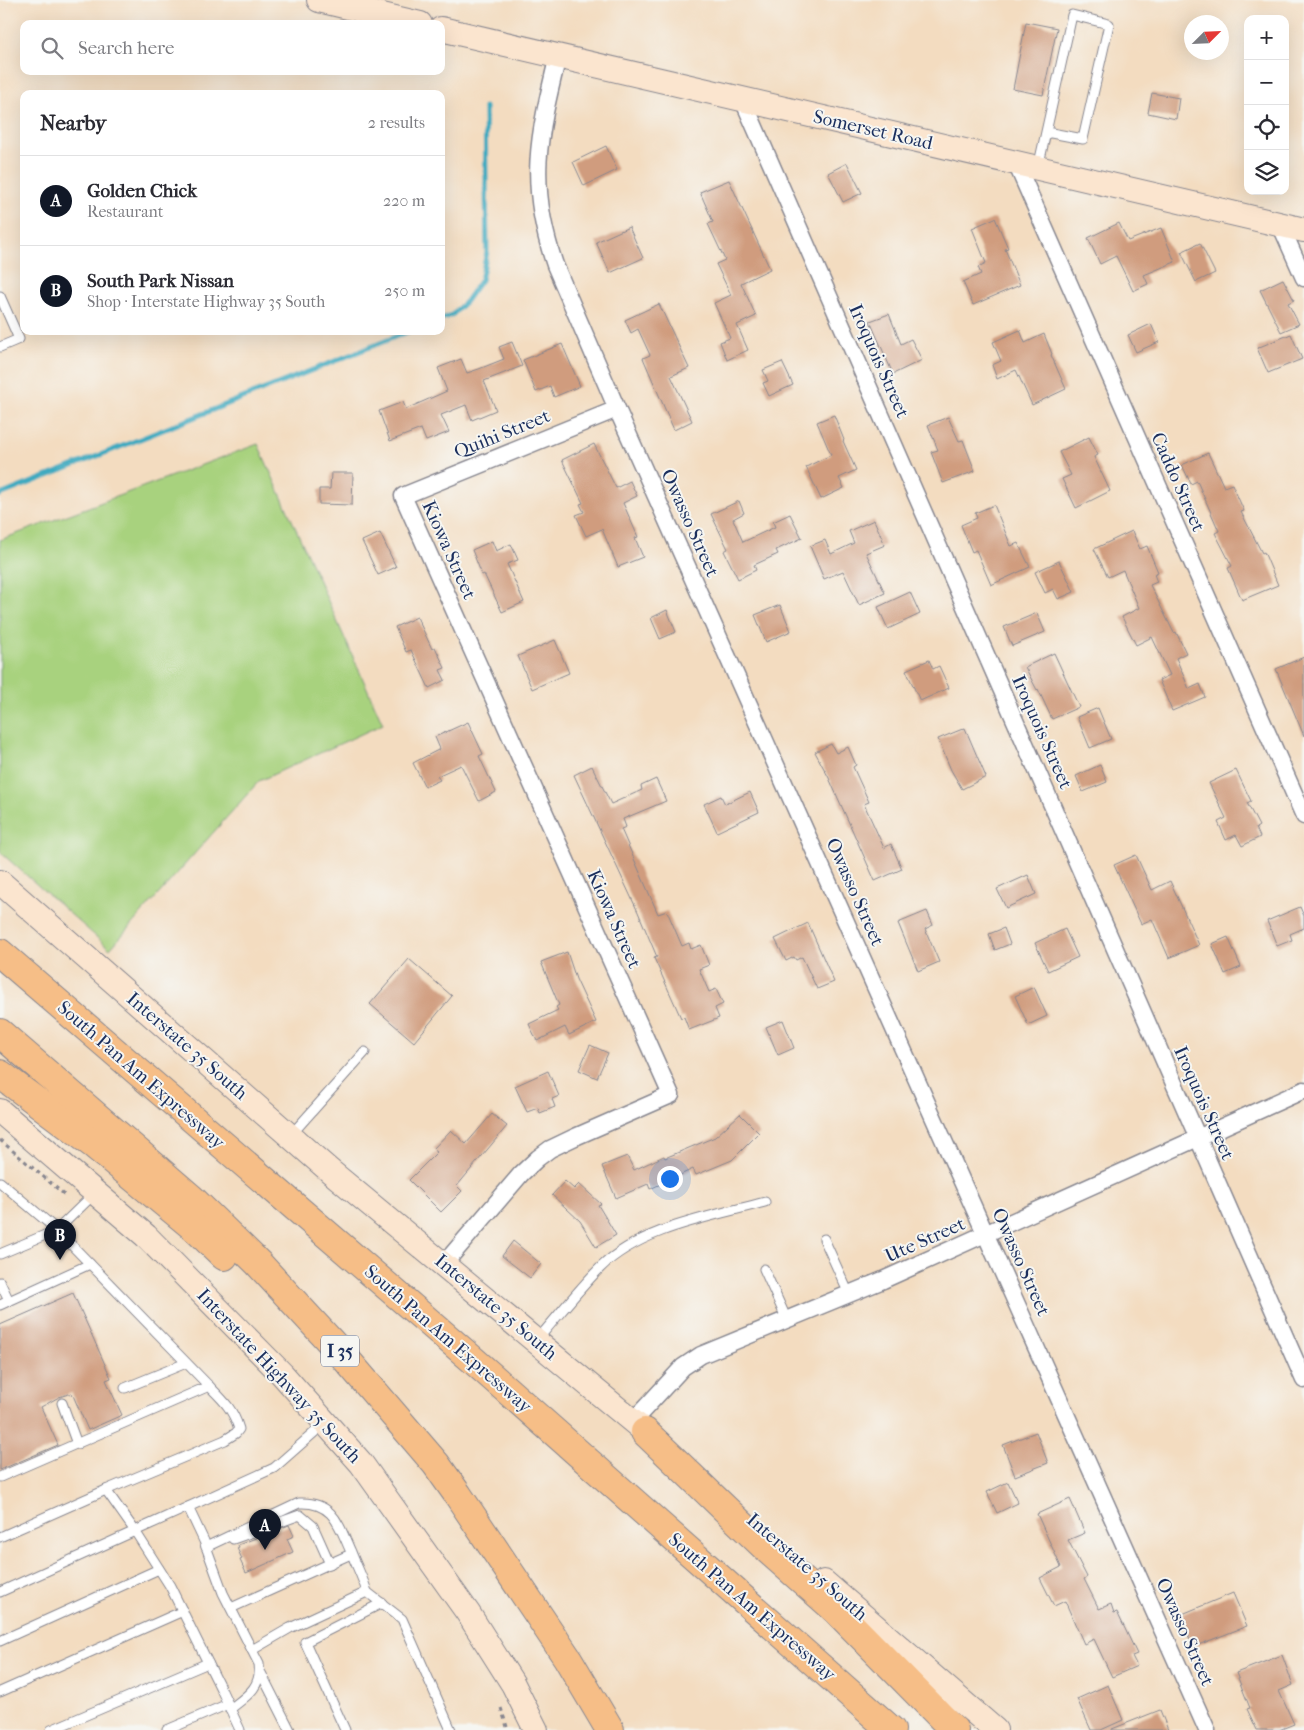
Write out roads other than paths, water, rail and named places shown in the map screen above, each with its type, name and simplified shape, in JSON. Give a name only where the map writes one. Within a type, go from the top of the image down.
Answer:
[{"type":"highway","name":"South Pan Am Expressway","points":[[0,953],[473,1360],[891,1730]]},
{"type":"highway","name":"I 35","points":[[0,1033],[191,1198],[258,1263],[340,1352],[436,1464],[568,1659],[610,1730]]},
{"type":"highway","points":[[0,1074],[93,1144],[197,1230],[341,1374],[436,1464]]},
{"type":"highway","points":[[639,1427],[767,1549],[836,1610],[954,1730]]},
{"type":"main road","points":[[319,0],[347,3],[406,20]]},
{"type":"main road","name":"Somerset Road","points":[[445,30],[1304,230]]},
{"type":"main road","name":"Interstate 35 South","points":[[0,882],[330,1171],[775,1539],[995,1730]]},
{"type":"main road","points":[[0,1111],[95,1193]]},
{"type":"main road","name":"Interstate Highway 35 South","points":[[95,1193],[146,1236],[282,1374],[361,1463],[468,1613],[513,1684],[536,1730]]},
{"type":"street","name":"Owasso Street","points":[[558,56],[539,138],[537,164],[540,216],[555,266],[617,409],[1207,1730]]},
{"type":"street","name":"Iroquois Street","points":[[743,100],[1304,1380]]},
{"type":"street","name":"Caddo Street","points":[[1027,166],[1304,816]]},
{"type":"street","points":[[1280,224],[1304,278]]},
{"type":"street","name":"Quihi Street","points":[[403,496],[617,409]]},
{"type":"street","name":"Kiowa Street","points":[[403,496],[671,1095],[575,1137],[544,1154],[521,1174],[444,1264]]},
{"type":"street","name":"Ute Street","points":[[639,1427],[683,1368],[701,1355],[849,1294],[986,1234],[1304,1090]]},
{"type":"lane","points":[[1027,166],[1046,132],[1072,15],[1109,24],[1083,139],[1046,132]]},
{"type":"lane","points":[[0,296],[19,339],[0,347]]},
{"type":"lane","points":[[290,1136],[365,1052]]},
{"type":"lane","points":[[0,1182],[57,1230],[209,1386],[235,1415],[239,1429],[236,1434],[225,1440],[0,1537]]},
{"type":"lane","points":[[0,1254],[57,1230],[95,1193]]},
{"type":"lane","points":[[536,1340],[601,1267],[623,1251],[660,1231],[765,1202]]},
{"type":"lane","points":[[824,1239],[849,1294]]},
{"type":"lane","points":[[0,1282],[4,1303],[90,1264]]},
{"type":"lane","points":[[764,1269],[787,1320]]},
{"type":"lane","points":[[125,1388],[186,1363]]},
{"type":"lane","points":[[0,1477],[209,1386]]},
{"type":"lane","points":[[62,1403],[78,1444]]},
{"type":"lane","points":[[0,1592],[274,1468],[326,1423]]},
{"type":"lane","points":[[106,1490],[159,1569],[182,1611],[240,1730]]},
{"type":"lane","points":[[206,1547],[299,1503],[312,1502],[326,1510],[336,1519],[367,1592],[402,1619],[451,1730]]},
{"type":"lane","points":[[167,1730],[229,1706],[251,1692],[258,1683],[260,1673],[260,1664],[224,1593],[188,1507]]},
{"type":"lane","points":[[220,1540],[228,1541],[300,1515],[313,1526],[330,1564]]},
{"type":"lane","points":[[231,1608],[352,1554]]},
{"type":"lane","points":[[0,1641],[159,1569]]},
{"type":"lane","points":[[252,1650],[290,1628],[367,1592]]},
{"type":"lane","points":[[346,1730],[305,1642],[382,1603]]},
{"type":"lane","points":[[0,1692],[182,1611]]},
{"type":"lane","points":[[51,1730],[208,1663]]},
{"type":"lane","points":[[260,1673],[290,1730]]},
{"type":"waterway","points":[[445,318],[452,315],[466,301],[481,280],[487,252],[485,107]]},
{"type":"waterway","points":[[0,495],[400,335]]},
{"type":"place","name":"South Park Nissan","points":[[60,1260]]},
{"type":"place","name":"Golden Chick","points":[[265,1550]]}]
